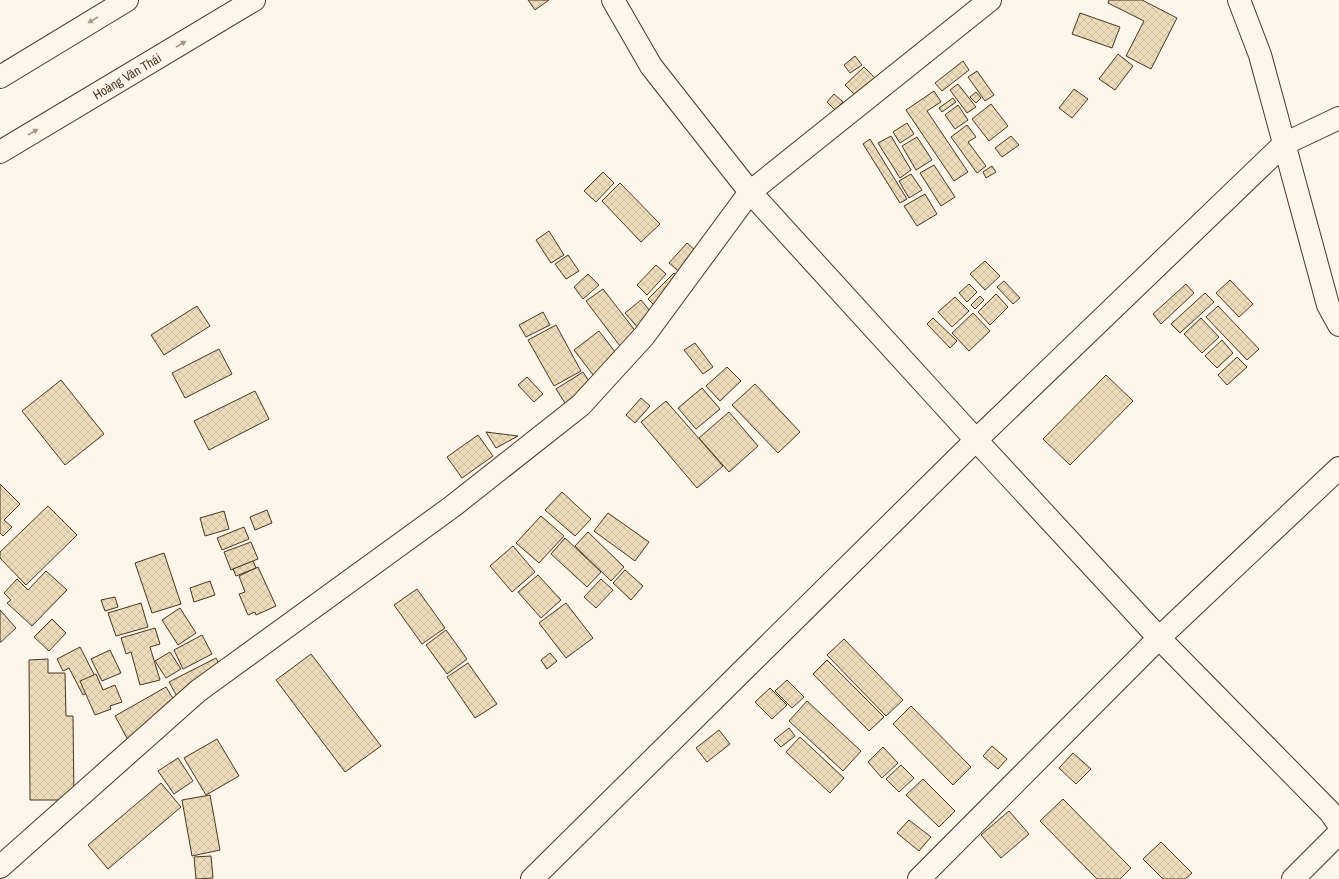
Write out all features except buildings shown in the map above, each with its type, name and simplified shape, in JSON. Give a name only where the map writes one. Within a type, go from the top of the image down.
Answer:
[{"type":"street","points":[[0,77],[127,0]]},
{"type":"street","name":"Hoàng Văn Thái","points":[[0,152],[254,0]]},
{"type":"street","points":[[613,0],[651,66],[750,192],[1159,638],[1330,812],[1339,824]]},
{"type":"street","points":[[0,867],[198,691],[453,506],[581,405],[644,336],[750,192],[990,0]]},
{"type":"street","points":[[1239,0],[1260,55],[1328,305],[1339,325]]},
{"type":"street","points":[[532,879],[976,440],[1284,144],[1339,118]]},
{"type":"street","points":[[919,879],[1159,638],[1339,468]]},
{"type":"street","points":[[1293,879],[1339,833]]}]
